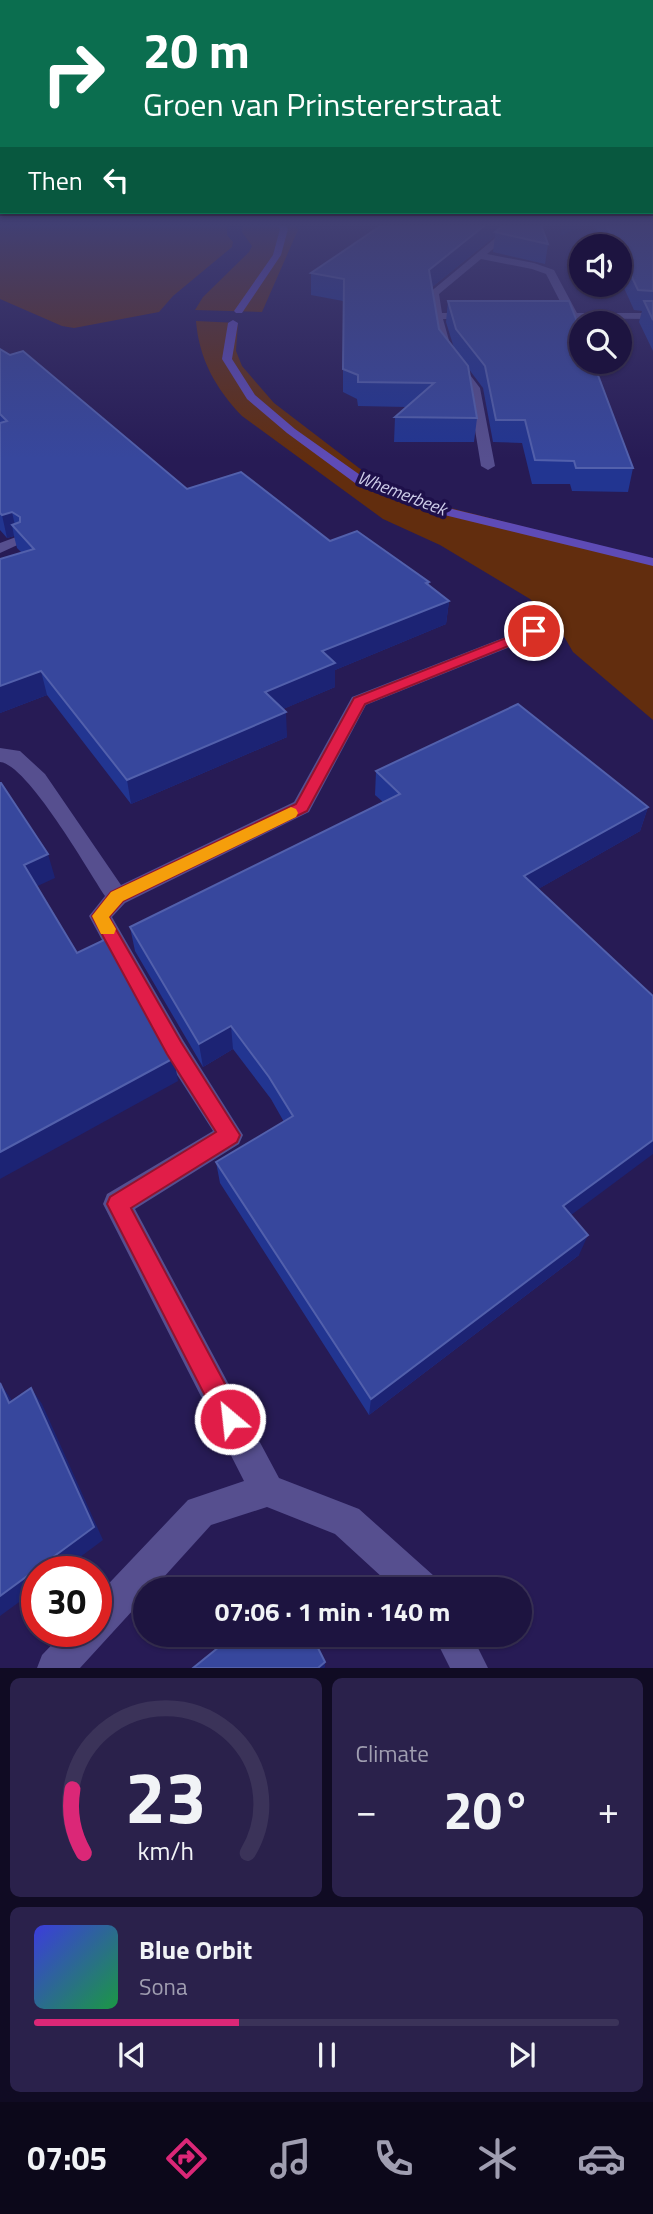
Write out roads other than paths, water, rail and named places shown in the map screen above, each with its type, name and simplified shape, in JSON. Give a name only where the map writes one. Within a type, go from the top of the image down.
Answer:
[{"type":"street","points":[[435,303],[446,351],[474,388],[488,466]]},
{"type":"street","points":[[437,316],[491,316]]},
{"type":"street","points":[[532,316],[569,316]]},
{"type":"street","points":[[632,316],[653,316]]},
{"type":"street","points":[[0,548],[16,542]]},
{"type":"street","points":[[267,1490],[117,1204],[230,1135],[174,1048],[100,916],[117,897],[302,807],[359,701],[534,631]]},
{"type":"street","points":[[0,755],[13,756],[38,779],[117,897]]},
{"type":"street","points":[[112,1607],[201,1512],[267,1490],[347,1521],[408,1577]]},
{"type":"street","points":[[55,1668],[75,1647]]},
{"type":"street","points":[[458,1647],[470,1668]]},
{"type":"waterway","name":"Whemerbeek","points":[[239,311],[245,303]]},
{"type":"waterway","name":"Whemerbeek","points":[[233,323],[227,359],[251,397],[291,431],[359,480],[436,509],[653,562]]}]
